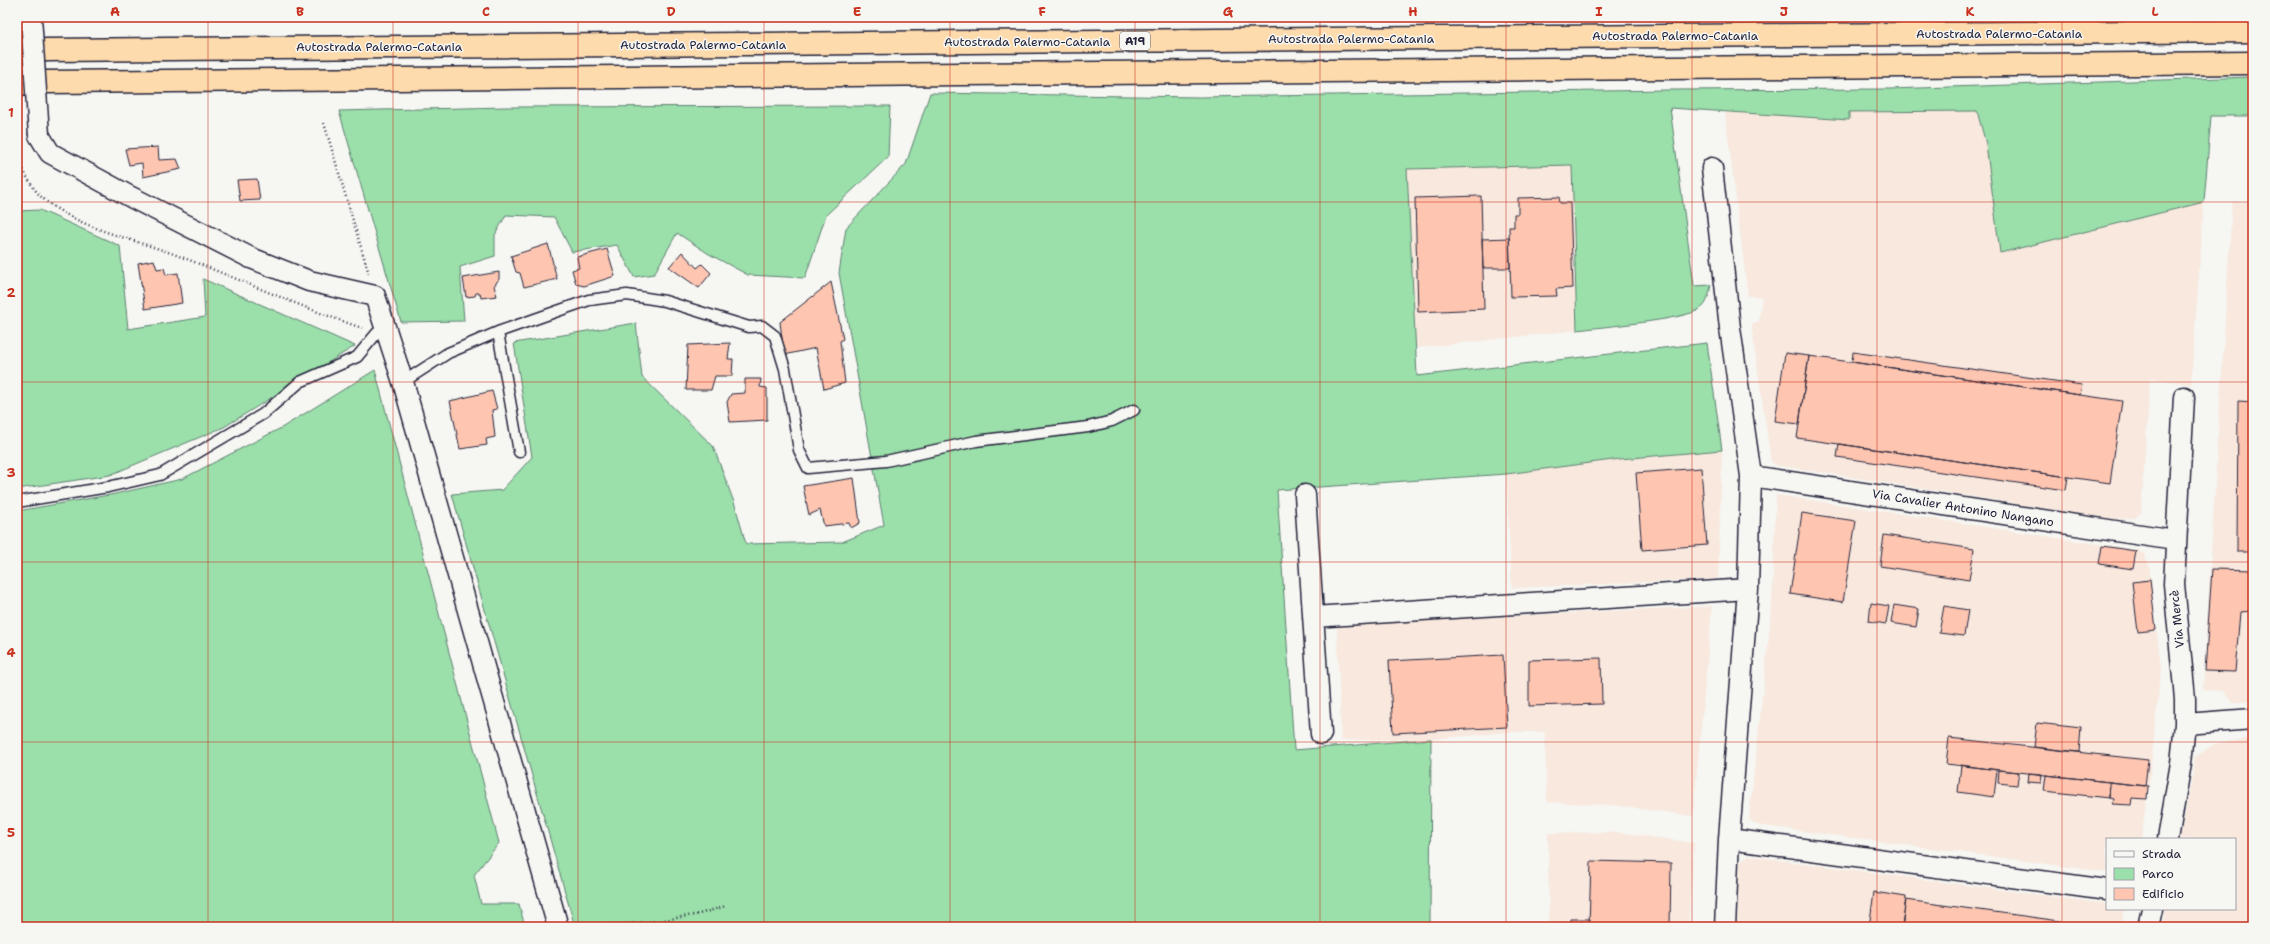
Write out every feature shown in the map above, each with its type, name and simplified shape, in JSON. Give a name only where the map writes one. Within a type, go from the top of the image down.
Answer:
[{"type":"highway","name":"Autostrada Palermo-Catania","points":[[17,53],[47,50],[2253,31]]},
{"type":"highway","points":[[17,84],[61,82],[2253,63]]},
{"type":"street","points":[[31,17],[40,135],[50,153],[130,197],[251,258],[310,281],[375,296],[403,382],[558,927]]},
{"type":"street","points":[[1712,168],[1730,328],[1751,476],[1748,589],[1729,838],[1725,927]]},
{"type":"street","name":"Via Mercè","points":[[2168,838],[2181,763],[2185,724],[2185,699],[2174,584],[2175,540],[2184,397]]},
{"type":"street","name":"Via Cavalier Antonino Nangano","points":[[1751,476],[2175,540]]},
{"type":"street","points":[[1305,495],[1321,734]]},
{"type":"street","points":[[1314,618],[1748,589]]},
{"type":"street","points":[[2185,724],[2253,719]]},
{"type":"street","points":[[1729,838],[2106,890]]},
{"type":"street","points":[[2148,927],[2152,910]]},
{"type":"lane","points":[[403,382],[448,354],[498,332],[589,300],[627,295],[665,301],[749,327],[762,326],[775,336],[785,369],[799,450],[808,468],[886,461],[976,441],[1088,427],[1112,421],[1134,410]]},
{"type":"lane","points":[[498,332],[519,452]]},
{"type":"lane","points":[[17,502],[108,487],[160,475],[263,414],[300,382],[357,357],[378,333]]},
{"type":"path","points":[[324,123],[375,296]]},
{"type":"path","points":[[17,155],[27,180],[45,200],[68,215],[100,230],[170,253],[329,317],[378,333]]},
{"type":"path","points":[[593,927],[659,921],[700,914],[726,906]]},
{"type":"shaded area","points":[[1977,111],[1986,144],[2000,253],[2204,202],[2191,384],[2150,378],[2141,511],[2136,518],[2112,519],[1775,465],[1771,461],[1752,330],[1752,324],[1759,322],[1762,297],[1748,296],[1725,112],[1849,120],[1849,112]]},
{"type":"shaded area","points":[[1572,165],[1577,330],[1416,348],[1407,169]]},
{"type":"shaded area","points":[[2232,202],[2253,202],[2253,700],[2233,703],[2223,691],[2203,690]]},
{"type":"shaded area","points":[[1722,450],[1718,579],[1512,588],[1506,474],[1620,459]]},
{"type":"shaded area","points":[[1776,495],[2137,550],[2144,554],[2149,565],[2161,668],[2149,783],[2141,838],[2106,838],[2106,872],[1757,825],[1749,819],[1772,608]]},
{"type":"shaded area","points":[[1712,606],[1693,816],[1613,805],[1547,802],[1545,732],[1510,732],[1431,739],[1341,740],[1337,625]]},
{"type":"shaded area","points":[[2253,738],[2253,927],[2162,927],[2165,910],[2236,910],[2236,838],[2180,838],[2196,757],[2214,744]]},
{"type":"shaded area","points":[[1616,832],[1694,843],[1688,927],[1549,927],[1548,833]]},
{"type":"shaded area","points":[[1749,856],[2106,904],[2106,910],[2125,910],[2121,927],[1737,927],[1740,862]]},
{"type":"green space","points":[[2253,77],[2253,116],[2211,116],[2204,202],[2000,253],[1986,144],[1977,111],[1849,112],[1849,120],[1670,108],[1694,286],[1711,285],[1709,295],[1703,307],[1691,313],[1661,320],[1577,330],[1572,165],[1407,169],[1417,376],[1707,343],[1722,450],[1620,459],[1506,474],[1277,490],[1294,750],[1431,739],[1430,927],[575,927],[452,494],[502,490],[532,457],[514,343],[636,323],[642,377],[713,446],[735,505],[746,544],[842,542],[884,525],[839,273],[846,228],[906,164],[930,93],[1199,97],[1669,90],[1889,89]]},
{"type":"green space","points":[[890,106],[888,157],[826,215],[805,278],[748,275],[709,254],[677,233],[654,274],[634,277],[617,245],[572,252],[554,217],[506,215],[495,235],[495,256],[460,267],[464,321],[401,322],[339,111],[506,107]]},
{"type":"green space","points":[[40,210],[120,246],[128,329],[205,317],[203,279],[355,346],[224,427],[110,475],[17,489],[17,211]]},
{"type":"green space","points":[[375,370],[499,843],[474,875],[481,904],[519,904],[525,927],[17,927],[17,511],[115,494],[182,479],[283,427]]},
{"type":"building","points":[[158,147],[159,160],[177,159],[181,169],[143,177],[142,163],[129,165],[125,149]]},
{"type":"building","points":[[257,179],[260,200],[240,201],[237,180]]},
{"type":"building","points":[[1481,196],[1484,309],[1418,312],[1415,198]]},
{"type":"building","points":[[1559,197],[1560,203],[1570,203],[1573,288],[1556,289],[1557,296],[1511,297],[1509,227],[1514,227],[1514,214],[1518,214],[1518,198]]},
{"type":"building","points":[[1509,238],[1510,268],[1483,268],[1482,239]]},
{"type":"building","points":[[548,244],[557,279],[524,287],[520,273],[516,272],[511,256]]},
{"type":"building","points":[[607,249],[615,276],[584,286],[576,284],[572,270],[579,268],[577,257]]},
{"type":"building","points":[[682,252],[697,268],[702,264],[711,273],[699,288],[669,267]]},
{"type":"building","points":[[154,260],[157,269],[164,268],[166,275],[178,273],[182,303],[145,309],[138,263]]},
{"type":"building","points":[[499,272],[499,279],[494,286],[497,296],[481,298],[480,293],[476,293],[475,296],[466,297],[463,278]]},
{"type":"building","points":[[831,282],[843,339],[840,341],[845,383],[824,389],[816,348],[784,355],[780,322]]},
{"type":"building","points":[[730,343],[728,359],[733,359],[732,376],[715,376],[711,390],[686,390],[688,345]]},
{"type":"building","points":[[1853,352],[2082,385],[2080,395],[1852,362]]},
{"type":"building","points":[[1785,353],[1809,356],[1799,424],[1775,421]]},
{"type":"building","points":[[1809,356],[2122,401],[2110,483],[1797,438]]},
{"type":"building","points":[[745,379],[761,379],[760,387],[767,388],[767,420],[730,422],[727,402],[731,394],[745,393]]},
{"type":"building","points":[[492,391],[497,409],[492,410],[495,437],[486,439],[487,445],[460,449],[450,401]]},
{"type":"building","points":[[2238,401],[2253,402],[2253,552],[2237,552]]},
{"type":"building","points":[[1839,444],[2068,477],[2066,490],[1837,457]]},
{"type":"building","points":[[1701,468],[1707,545],[1642,550],[1636,473]]},
{"type":"building","points":[[854,478],[860,523],[851,528],[849,523],[824,526],[820,510],[809,515],[803,486]]},
{"type":"building","points":[[1802,513],[1856,521],[1843,602],[1790,594]]},
{"type":"building","points":[[1884,535],[1974,549],[1969,580],[1880,566]]},
{"type":"building","points":[[2102,546],[2136,551],[2133,569],[2099,564]]},
{"type":"building","points":[[2212,569],[2253,570],[2253,611],[2240,612],[2235,672],[2205,671]]},
{"type":"building","points":[[2150,580],[2156,630],[2138,632],[2132,582]]},
{"type":"building","points":[[1871,603],[1889,606],[1886,624],[1869,621]]},
{"type":"building","points":[[1894,605],[1919,609],[1916,627],[1891,623]]},
{"type":"building","points":[[1944,606],[1968,610],[1964,636],[1939,633]]},
{"type":"building","points":[[1503,655],[1507,727],[1393,733],[1389,661]]},
{"type":"building","points":[[1601,658],[1602,704],[1529,706],[1529,660]]},
{"type":"building","points":[[2037,723],[2081,728],[2079,752],[2034,747]]},
{"type":"building","points":[[1949,738],[2148,760],[2145,786],[1946,764]]},
{"type":"building","points":[[1961,765],[1997,770],[1994,797],[1958,792]]},
{"type":"building","points":[[1999,770],[2019,772],[2017,785],[1998,783]]},
{"type":"building","points":[[2029,773],[2042,774],[2041,783],[2028,782]]},
{"type":"building","points":[[2046,775],[2110,782],[2109,798],[2044,791]]},
{"type":"building","points":[[2110,782],[2148,786],[2147,799],[2132,798],[2131,805],[2112,804],[2113,799],[2109,798]]},
{"type":"building","points":[[1591,861],[1671,863],[1670,927],[1589,927]]},
{"type":"building","points":[[1874,892],[1906,897],[1902,927],[1869,927]]},
{"type":"building","points":[[1906,900],[2060,921],[2059,927],[1902,927]]},
{"type":"building","points":[[1570,919],[1590,919],[1589,927],[1570,927]]}]
